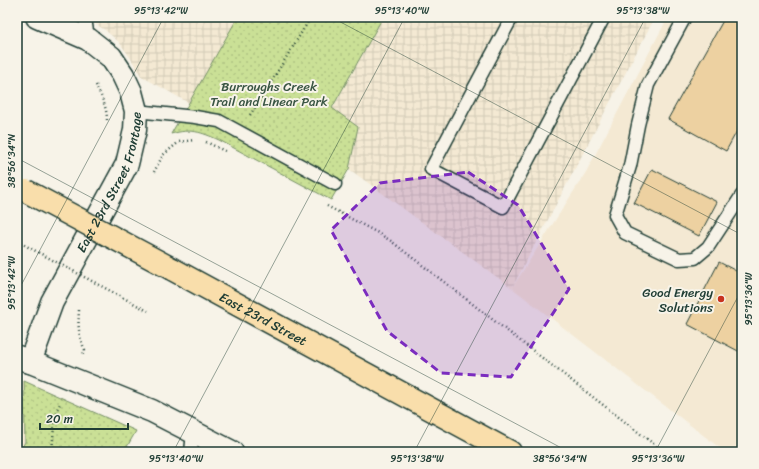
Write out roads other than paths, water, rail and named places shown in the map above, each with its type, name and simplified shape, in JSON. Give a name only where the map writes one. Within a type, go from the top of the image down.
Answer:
[{"type":"main road","name":"East 23rd Street","points":[[22,189],[510,452]]},
{"type":"street","name":"East 23rd Street Frontage","points":[[24,359],[52,302],[126,164],[135,130],[136,111],[131,92],[123,74],[111,57],[88,39],[37,17]]},
{"type":"street","points":[[24,359],[152,411],[192,442],[232,452]]},
{"type":"lane","points":[[85,17],[88,39]]},
{"type":"lane","points":[[512,17],[431,169],[503,207],[604,17]]},
{"type":"lane","points":[[685,17],[648,85],[630,166],[615,215],[626,233],[679,259],[695,258],[708,247],[742,195]]},
{"type":"lane","points":[[136,111],[219,121],[335,184]]},
{"type":"place","name":"Good Energy Solutions","points":[[721,299]]},
{"type":"park label","name":"Burroughs Creek Trail and Linear Park","points":[[269,94]]}]
